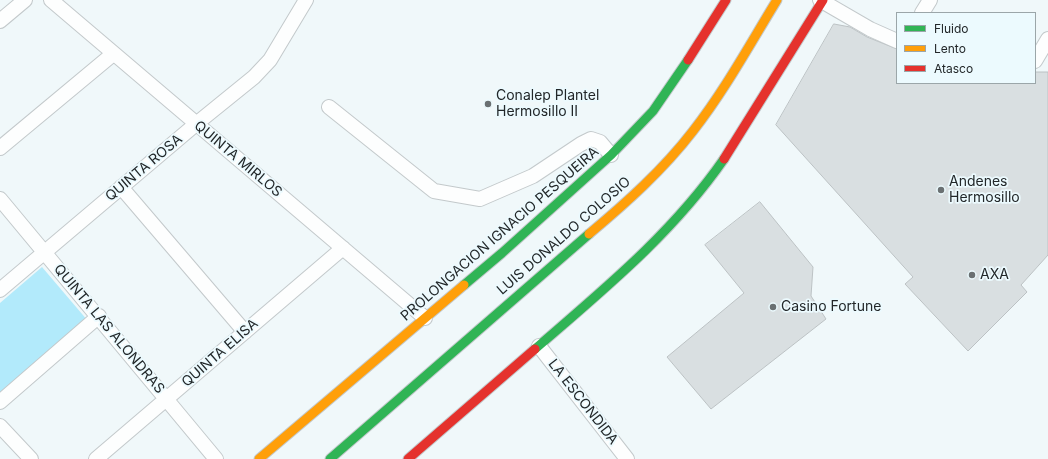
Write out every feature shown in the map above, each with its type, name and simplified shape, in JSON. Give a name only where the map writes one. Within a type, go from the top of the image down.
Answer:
[{"type":"main road","name":"PROLONGACION IGNACIO PESQUEIRA","points":[[259,459],[502,253],[611,155],[653,111],[671,86],[726,0]]},
{"type":"main road","name":"LUIS DONALDO COLOSIO","points":[[330,459],[624,204],[667,161],[693,131],[777,0]]},
{"type":"main road","points":[[408,459],[641,256],[674,222],[707,183],[735,142],[822,0]]},
{"type":"street","points":[[0,21],[25,0]]},
{"type":"street","name":"QUINTA MIRLOS","points":[[51,0],[425,318]]},
{"type":"street","name":"QUINTA ROSA","points":[[0,290],[196,124],[254,77],[270,60],[306,0]]},
{"type":"street","points":[[822,0],[870,28],[896,41]]},
{"type":"street","points":[[923,12],[930,0]]},
{"type":"street","points":[[1036,59],[1048,40]]},
{"type":"street","points":[[0,148],[113,54]]},
{"type":"street","points":[[1036,61],[1048,62]]},
{"type":"street","points":[[329,107],[434,191],[442,193],[480,199],[533,176],[591,139],[600,142],[611,155]]},
{"type":"street","points":[[122,187],[245,332]]},
{"type":"street","name":"QUINTA LAS ALONDRAS","points":[[0,199],[99,316],[216,459]]},
{"type":"street","name":"QUINTA ELISA","points":[[96,459],[343,248]]},
{"type":"street","points":[[0,402],[99,316]]},
{"type":"street","name":"LA ESCONDIDA","points":[[539,346],[627,459]]},
{"type":"street","points":[[0,426],[31,459]]},
{"type":"shaded area","points":[[42,267],[88,321],[0,396],[0,303]]},
{"type":"building","name":"Andenes Hermosillo","points":[[834,24],[850,27],[867,37],[896,49],[896,84],[1036,84],[1036,72],[1048,72],[1048,255],[1021,285],[1027,292],[968,351],[905,284],[913,277],[776,125]]},
{"type":"building","name":"Casino Fortune","points":[[760,202],[813,267],[811,296],[826,319],[711,409],[667,357],[744,293],[705,245]]},
{"type":"traffic: fast","points":[[464,285],[502,253],[611,155],[653,111],[688,60]]},
{"type":"traffic: fast","points":[[535,349],[611,283],[659,237],[704,186],[724,159]]},
{"type":"traffic: fast","points":[[330,459],[589,234]]},
{"type":"traffic: slow","points":[[589,234],[644,186],[693,131],[727,83],[777,0]]},
{"type":"traffic: slow","points":[[259,459],[464,285]]},
{"type":"traffic: jam","points":[[688,60],[726,0]]},
{"type":"traffic: jam","points":[[724,159],[823,0]]},
{"type":"traffic: jam","points":[[408,459],[535,349]]},
{"type":"place","name":"Conalep Plantel Hermosillo II","points":[[488,104]]},
{"type":"place","name":"Andenes Hermosillo","points":[[941,190]]},
{"type":"place","name":"AXA","points":[[972,275]]},
{"type":"place","name":"Casino Fortune","points":[[773,307]]}]
